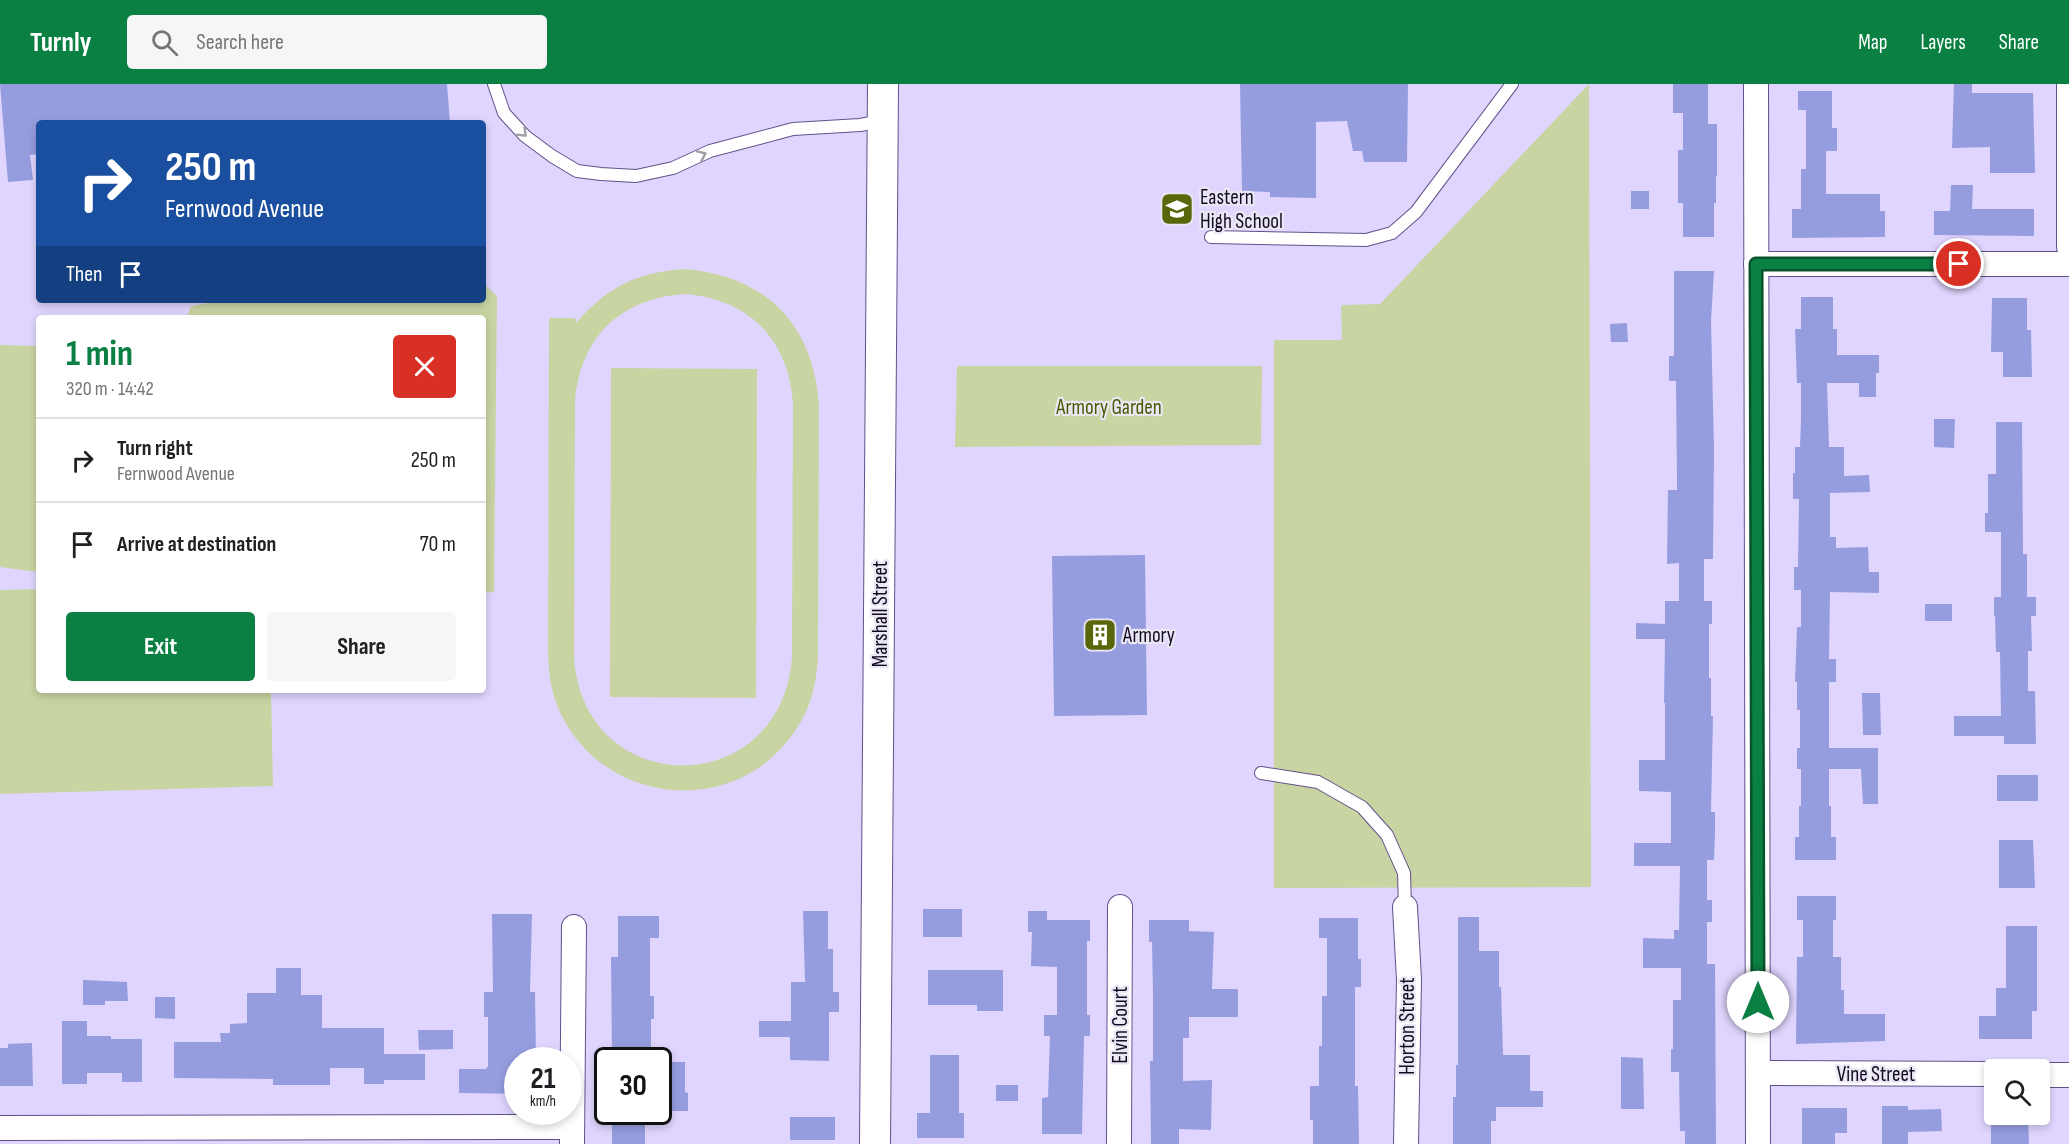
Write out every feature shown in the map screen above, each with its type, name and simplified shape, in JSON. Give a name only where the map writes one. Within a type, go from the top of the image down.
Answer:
[{"type":"street","name":"Marshall Street","points":[[876,1144],[883,84]]},
{"type":"street","points":[[1756,84],[1758,1144]]},
{"type":"street","points":[[2069,84],[2069,247]]},
{"type":"street","points":[[1756,264],[2069,264]]},
{"type":"street","name":"Elvin Court","points":[[1119,1144],[1120,907]]},
{"type":"street","name":"Horton Street","points":[[1405,907],[1408,980],[1406,1144]]},
{"type":"street","points":[[0,1128],[133,1136],[572,1136],[574,927]]},
{"type":"street","name":"Vine Street","points":[[1758,1073],[1984,1074]]},
{"type":"street","points":[[2050,1075],[2069,1075]]},
{"type":"lane","points":[[494,84],[504,113],[525,135],[552,156],[577,171],[601,174],[636,176],[673,168],[710,152],[793,129],[860,125],[882,121]]},
{"type":"lane","points":[[1211,237],[1366,240],[1392,233],[1416,212],[1512,84]]},
{"type":"lane","points":[[1261,773],[1318,782],[1362,807],[1387,835],[1404,873],[1405,907]]},
{"type":"green space","points":[[1589,84],[1591,887],[1274,888],[1274,340],[1342,340],[1341,305],[1380,304]]},
{"type":"green space","points":[[685,269],[713,273],[761,293],[780,309],[795,328],[807,350],[815,375],[819,404],[818,658],[811,699],[788,741],[762,766],[726,784],[700,790],[672,790],[646,785],[621,775],[598,761],[578,741],[563,718],[554,695],[548,664],[549,318],[575,318],[576,323],[611,291],[638,278]],"holes":[[[685,294],[728,304],[746,314],[762,327],[774,342],[790,381],[793,404],[792,658],[780,705],[754,739],[720,759],[682,765],[643,758],[610,737],[585,703],[574,656],[575,402],[578,379],[585,359],[607,326],[623,313],[662,297]]]},
{"type":"green space","points":[[486,286],[497,296],[494,592],[486,593],[486,315],[188,315],[191,306],[208,303],[486,303]]},
{"type":"green space","points":[[0,345],[36,346],[36,572],[0,567]]},
{"type":"green space","name":"Armory Garden","points":[[957,366],[1262,366],[1261,445],[955,447]]},
{"type":"green space","points":[[611,368],[757,369],[756,698],[610,697]]},
{"type":"green space","points":[[36,589],[36,693],[271,693],[273,786],[0,794],[0,590]]},
{"type":"building","points":[[0,84],[447,84],[450,120],[36,120],[36,154],[30,155],[33,180],[8,182]]},
{"type":"building","points":[[1240,84],[1408,84],[1407,162],[1364,162],[1362,151],[1353,151],[1347,121],[1316,122],[1316,198],[1270,197],[1270,192],[1242,191]]},
{"type":"building","points":[[1673,84],[1708,84],[1708,124],[1717,124],[1714,237],[1683,237],[1683,203],[1678,203],[1678,150],[1683,150],[1683,113],[1673,113]]},
{"type":"building","points":[[1954,84],[1972,84],[1972,93],[2033,93],[2035,173],[1990,173],[1990,147],[1952,148]]},
{"type":"building","points":[[1798,91],[1832,91],[1832,128],[1837,128],[1837,151],[1826,151],[1826,194],[1880,194],[1880,211],[1885,211],[1885,237],[1792,238],[1792,209],[1801,209],[1801,169],[1806,169],[1806,110],[1798,110]]},
{"type":"building","points":[[1951,185],[1973,185],[1972,209],[2034,209],[2034,236],[1934,235],[1934,211],[1950,211]]},
{"type":"building","points":[[1631,191],[1649,191],[1649,209],[1631,209]]},
{"type":"building","points":[[1674,271],[1714,271],[1711,321],[1714,449],[1713,559],[1704,559],[1704,601],[1712,601],[1712,624],[1709,624],[1709,678],[1711,678],[1711,716],[1713,716],[1711,812],[1715,812],[1715,835],[1714,860],[1707,860],[1707,900],[1712,900],[1712,922],[1707,922],[1707,964],[1715,964],[1716,1144],[1685,1144],[1685,1131],[1680,1131],[1679,1072],[1671,1072],[1671,1049],[1673,1049],[1673,1000],[1681,1000],[1681,968],[1643,968],[1643,938],[1674,939],[1674,930],[1679,930],[1680,866],[1634,866],[1634,843],[1671,843],[1671,792],[1639,791],[1639,760],[1665,760],[1665,639],[1636,639],[1636,623],[1665,624],[1665,601],[1679,601],[1679,563],[1667,564],[1668,490],[1677,490],[1676,381],[1669,381],[1669,356],[1674,356]]},
{"type":"building","points":[[1801,297],[1833,297],[1833,329],[1837,329],[1837,355],[1879,355],[1876,397],[1859,397],[1859,383],[1827,383],[1829,447],[1844,447],[1844,476],[1869,475],[1870,492],[1830,493],[1830,537],[1836,537],[1836,548],[1868,547],[1869,572],[1879,572],[1879,593],[1830,592],[1829,659],[1836,659],[1836,682],[1829,682],[1829,748],[1878,748],[1878,804],[1863,804],[1861,769],[1829,769],[1831,837],[1836,837],[1836,860],[1795,860],[1795,837],[1799,837],[1799,806],[1801,806],[1801,769],[1797,769],[1797,748],[1800,748],[1800,710],[1797,710],[1797,682],[1795,682],[1797,627],[1801,627],[1801,590],[1794,590],[1794,567],[1798,567],[1799,499],[1793,499],[1793,473],[1795,473],[1795,447],[1800,447],[1801,383],[1797,383],[1795,329],[1801,329]]},
{"type":"building","points":[[1992,298],[2027,298],[2027,330],[2031,330],[2032,377],[2003,377],[2003,352],[1991,352]]},
{"type":"building","points":[[1627,323],[1628,342],[1611,342],[1610,324]]},
{"type":"building","points":[[1934,419],[1955,419],[1954,448],[1934,447]]},
{"type":"building","points":[[1996,422],[2022,422],[2023,554],[2027,554],[2027,597],[2036,597],[2036,616],[2031,616],[2032,651],[2028,651],[2028,691],[2035,691],[2036,744],[2004,744],[2004,736],[1954,736],[1954,716],[2001,716],[2000,652],[1996,652],[1994,597],[2001,597],[2001,532],[1985,532],[1985,513],[1988,513],[1988,474],[1996,474]]},
{"type":"building","name":"Armory","points":[[1145,555],[1147,715],[1054,716],[1052,556]]},
{"type":"building","points":[[1925,604],[1952,604],[1952,621],[1925,621]]},
{"type":"building","points":[[1862,693],[1880,693],[1881,735],[1863,735]]},
{"type":"building","points":[[1997,775],[2038,775],[2038,801],[1997,801]]},
{"type":"building","points":[[1999,840],[2033,840],[2035,888],[1999,888]]},
{"type":"building","points":[[1797,896],[1836,896],[1836,920],[1833,920],[1833,957],[1841,957],[1844,1014],[1885,1014],[1885,1041],[1796,1044],[1797,957],[1803,957],[1803,920],[1797,920]]},
{"type":"building","points":[[923,909],[962,909],[962,937],[923,937]]},
{"type":"building","points":[[803,911],[828,911],[828,949],[833,949],[833,992],[839,992],[839,1012],[829,1012],[829,1061],[790,1060],[790,1037],[759,1037],[759,1021],[791,1021],[791,982],[805,982]]},
{"type":"building","points":[[1028,911],[1047,911],[1047,920],[1090,920],[1090,941],[1087,941],[1087,1015],[1090,1015],[1090,1036],[1084,1036],[1082,1134],[1042,1134],[1042,1098],[1048,1097],[1050,1036],[1044,1036],[1044,1015],[1057,1015],[1057,967],[1031,966],[1032,932],[1028,932]]},
{"type":"building","points":[[492,914],[532,914],[530,992],[535,992],[536,1047],[504,1047],[504,1094],[459,1093],[459,1069],[486,1069],[488,1066],[488,1017],[484,1017],[484,992],[493,992]]},
{"type":"building","points":[[618,916],[659,916],[659,938],[650,938],[650,996],[654,996],[651,1047],[612,1047],[611,957],[618,957]]},
{"type":"building","points":[[1458,917],[1479,917],[1479,951],[1499,951],[1503,1055],[1530,1055],[1530,1091],[1543,1091],[1543,1107],[1496,1107],[1496,1121],[1491,1121],[1491,1144],[1453,1144],[1453,1097],[1456,1097],[1456,1065],[1458,1065]]},
{"type":"building","points":[[1319,918],[1358,918],[1361,987],[1355,987],[1355,1086],[1358,1086],[1359,1144],[1313,1144],[1310,1086],[1319,1086],[1322,996],[1327,996],[1327,938],[1319,938]]},
{"type":"building","points":[[1149,920],[1189,920],[1189,931],[1214,932],[1212,989],[1238,989],[1238,1017],[1189,1017],[1189,1038],[1183,1038],[1183,1081],[1212,1080],[1211,1130],[1179,1129],[1179,1144],[1151,1144],[1150,1061],[1153,1061],[1153,993]]},
{"type":"building","points":[[2006,926],[2037,926],[2037,1011],[2032,1011],[2032,1039],[1979,1039],[1979,1016],[1996,1016],[1996,988],[2006,988]]},
{"type":"building","points":[[276,968],[301,968],[301,995],[322,995],[322,1028],[384,1028],[384,1054],[425,1054],[425,1080],[384,1080],[384,1084],[364,1084],[364,1068],[330,1068],[330,1085],[273,1085],[273,1079],[174,1078],[174,1042],[221,1042],[220,1033],[230,1033],[230,1024],[247,1023],[247,993],[276,993]]},
{"type":"building","points":[[928,970],[1003,970],[1003,1011],[977,1011],[977,1005],[928,1005]]},
{"type":"building","points":[[83,980],[127,982],[128,1001],[105,1001],[105,1005],[83,1005]]},
{"type":"building","points":[[155,997],[175,997],[175,1019],[155,1018]]},
{"type":"building","points":[[62,1021],[87,1021],[87,1036],[142,1039],[142,1082],[122,1082],[122,1073],[87,1073],[87,1084],[62,1084]]},
{"type":"building","points":[[418,1030],[453,1030],[453,1049],[419,1050]]},
{"type":"building","points":[[32,1043],[33,1086],[0,1086],[0,1048],[8,1048],[8,1044]]},
{"type":"building","points":[[930,1055],[959,1055],[959,1113],[964,1113],[964,1138],[917,1138],[917,1113],[930,1113]]},
{"type":"building","points":[[1621,1057],[1643,1058],[1644,1109],[1621,1109]]},
{"type":"building","points":[[672,1062],[685,1062],[685,1092],[688,1093],[688,1111],[672,1111]]},
{"type":"building","points":[[996,1085],[1018,1085],[1018,1101],[996,1101]]},
{"type":"building","points":[[1882,1106],[1908,1106],[1908,1110],[1941,1109],[1942,1131],[1908,1132],[1908,1144],[1882,1144]]},
{"type":"building","points":[[1802,1108],[1847,1108],[1847,1133],[1835,1133],[1835,1144],[1802,1144]]},
{"type":"building","points":[[790,1117],[835,1117],[835,1140],[790,1140]]},
{"type":"building","points":[[612,1125],[645,1125],[645,1144],[612,1144]]},
{"type":"building","points":[[1991,1125],[2028,1125],[2029,1144],[1991,1144]]},
{"type":"place","name":"Eastern High School","points":[[1177,209]]},
{"type":"place","name":"Armory","points":[[1100,635]]},
{"type":"route","points":[[1758,1002],[1756,264],[1959,264]]}]
